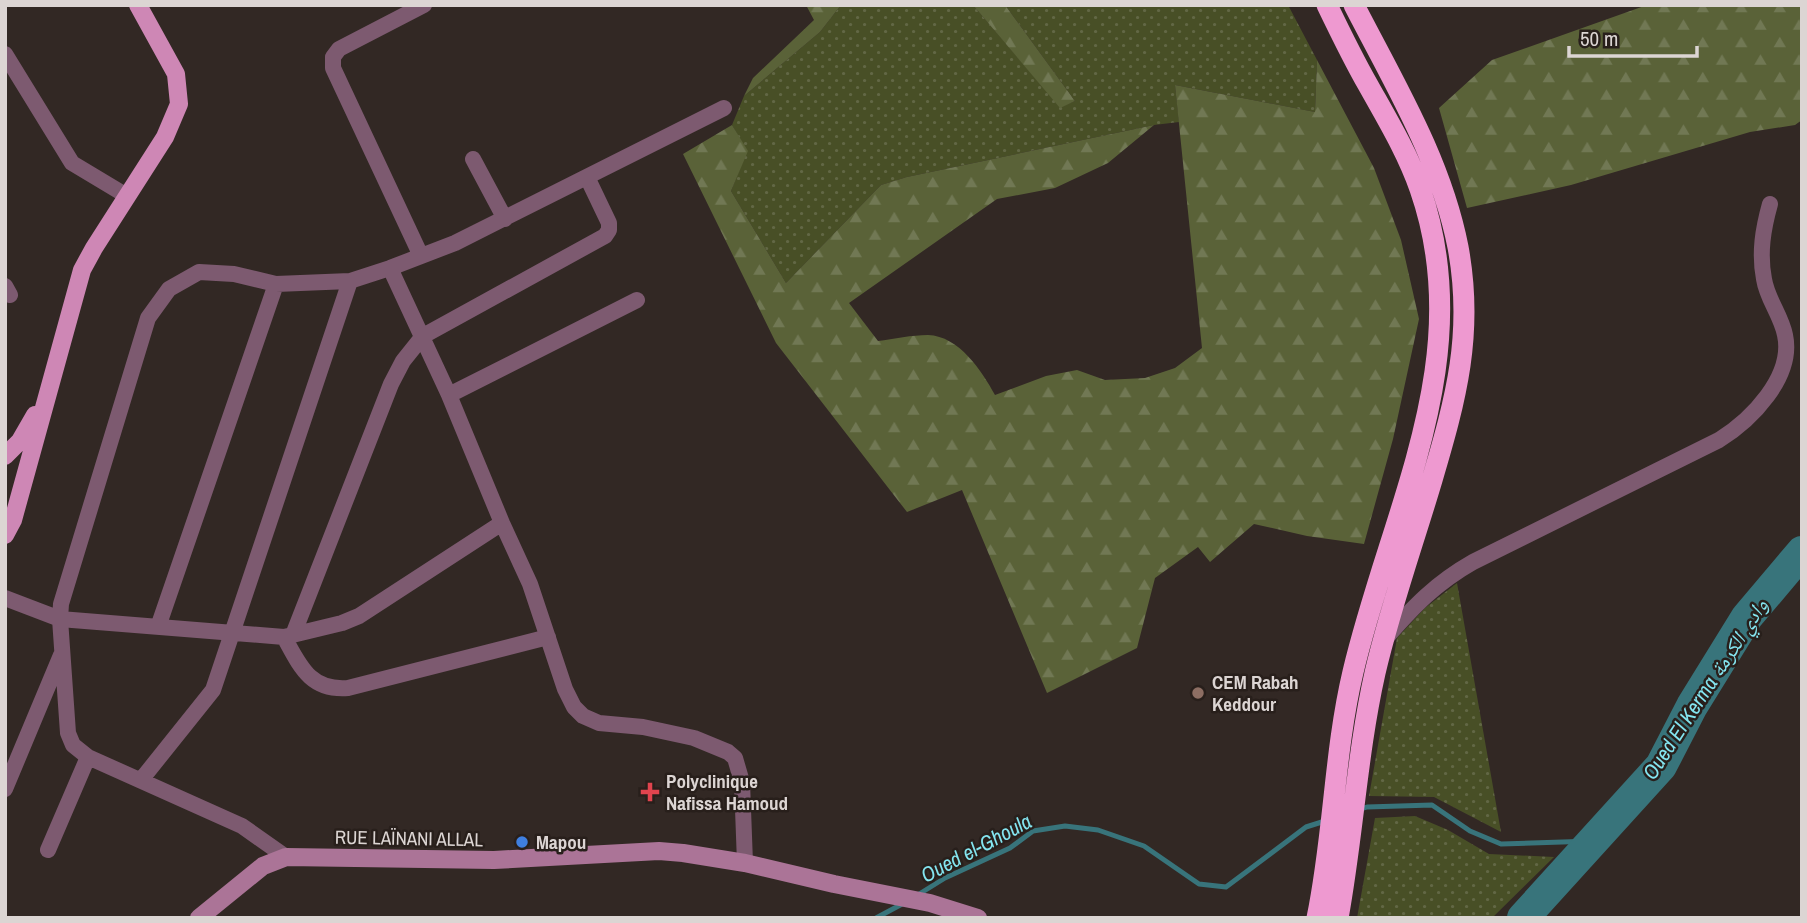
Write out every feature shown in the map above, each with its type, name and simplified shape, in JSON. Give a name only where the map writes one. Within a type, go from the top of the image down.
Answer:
[{"type":"highway","points":[[1327,5],[1389,122],[1420,190],[1435,252],[1440,317],[1435,381],[1429,413],[1358,652],[1347,698],[1347,786],[1339,851],[1338,918]]},
{"type":"highway","points":[[1347,786],[1384,640],[1452,416],[1463,349],[1463,282],[1451,215],[1431,160],[1354,5]]},
{"type":"highway","points":[[1317,918],[1339,851]]},
{"type":"main road","points":[[9,531],[82,270],[165,137],[179,104],[176,74],[138,5]]},
{"type":"main road","points":[[5,456],[26,431],[49,390]]},
{"type":"main road","points":[[5,492],[12,503],[9,531]]},
{"type":"main road","name":"RUE LAÏNANI ALLAL","points":[[199,918],[263,866],[286,857],[494,860],[659,851],[745,863],[930,903],[978,918]]},
{"type":"street","points":[[421,256],[333,68],[333,58],[339,49],[424,5]]},
{"type":"street","points":[[5,54],[72,163],[127,196]]},
{"type":"street","points":[[286,857],[242,826],[88,757],[73,745],[68,733],[60,619],[64,588],[148,318],[169,289],[199,272],[234,274],[276,284],[350,281],[390,268],[455,243],[724,108]]},
{"type":"street","points":[[473,159],[505,219]]},
{"type":"street","points":[[548,637],[337,689],[311,679],[300,666],[288,636],[391,384],[403,361],[423,336],[605,236],[610,230],[609,223],[587,177]]},
{"type":"street","points":[[1384,640],[1424,595],[1442,581],[1473,562],[1719,440],[1744,423],[1758,408],[1780,372],[1786,350],[1784,332],[1768,297],[1762,266],[1762,236],[1770,204]]},
{"type":"street","points":[[390,268],[450,395],[530,584],[565,690],[574,707],[583,716],[599,723],[643,727],[694,738],[717,746],[735,758],[742,782],[745,863]]},
{"type":"street","points":[[141,780],[213,690],[350,281]]},
{"type":"street","points":[[158,627],[276,284]]},
{"type":"street","points":[[450,395],[638,300]]},
{"type":"street","points":[[5,598],[60,619],[288,636],[342,623],[359,616],[502,523]]},
{"type":"street","points":[[5,789],[62,652]]},
{"type":"street","points":[[48,850],[88,757]]},
{"type":"green space","points":[[806,5],[841,5],[820,32],[744,96],[753,78],[814,20]]},
{"type":"green space","points":[[841,5],[973,5],[1060,107],[1075,101],[1005,5],[1288,5],[1317,60],[1315,112],[1175,85],[1179,122],[907,177],[881,185],[786,283],[731,191],[747,151],[732,125],[744,96],[820,32]]},
{"type":"green space","points":[[973,5],[1005,5],[1075,101],[1060,108]]},
{"type":"green space","points":[[1647,5],[1802,5],[1802,120],[1795,125],[1750,132],[1571,185],[1467,208],[1439,108],[1492,60]]},
{"type":"green space","points":[[1317,60],[1374,168],[1401,240],[1419,319],[1393,439],[1364,544],[1307,536],[1254,524],[1210,562],[1198,547],[1155,578],[1137,648],[1047,693],[962,490],[907,512],[776,343],[683,154],[732,125],[748,151],[731,191],[786,283],[881,185],[907,177],[1154,125],[1108,163],[1055,188],[997,199],[849,303],[878,341],[928,335],[950,341],[968,356],[995,395],[1046,376],[1077,370],[1105,380],[1145,378],[1175,368],[1202,348],[1175,85],[1315,112]]},
{"type":"green space","points":[[1457,583],[1501,832],[1434,797],[1369,796],[1397,638],[1425,608]]},
{"type":"green space","points":[[1415,816],[1448,830],[1489,854],[1554,857],[1492,918],[1357,918],[1375,818]]},
{"type":"waterway","name":"Oued El Kerma وادي الكرمة","points":[[1523,918],[1661,766],[1692,706],[1747,617],[1802,552]]},
{"type":"waterway","name":"Oued el-Ghoula","points":[[1358,810],[1367,807],[1432,805],[1470,831],[1501,844],[1593,841]]},
{"type":"waterway","name":"Oued el-Ghoula","points":[[916,896],[945,878],[1010,848],[1033,831],[1065,826],[1098,830],[1144,846],[1199,884],[1226,887],[1306,827],[1325,821]]},
{"type":"waterway","name":"Oued el-Ghoula","points":[[876,918],[904,903]]},
{"type":"place","name":"CEM Rabah Keddour","points":[[1198,693]]},
{"type":"place","name":"Polyclinique Nafissa Hamoud","points":[[650,792]]},
{"type":"place","name":"Mapou","points":[[522,842]]}]
